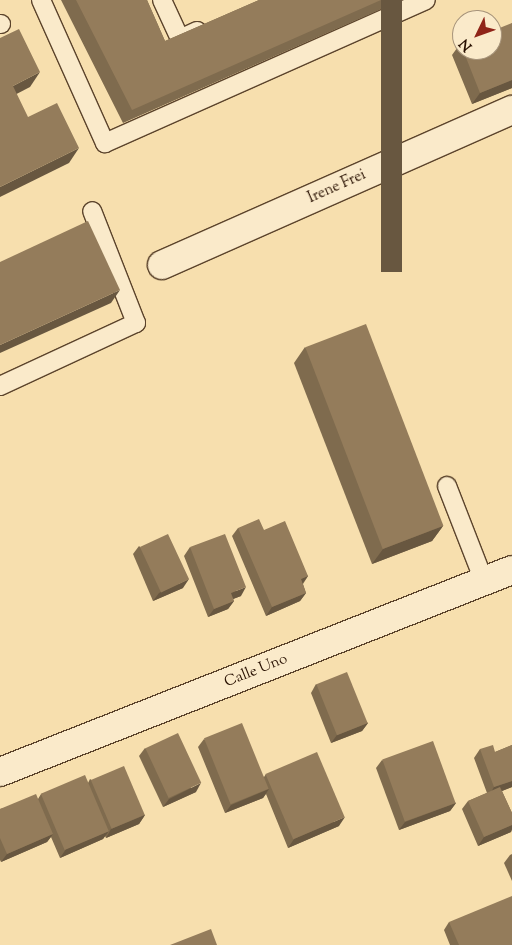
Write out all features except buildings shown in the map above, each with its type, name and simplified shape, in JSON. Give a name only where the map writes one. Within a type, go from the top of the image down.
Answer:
[{"type":"street","name":"Irene Frei","points":[[162,265],[512,110]]},
{"type":"street","name":"Calle Uno","points":[[0,772],[504,577]]},
{"type":"lane","points":[[41,0],[105,143],[426,0]]},
{"type":"lane","points":[[162,0],[180,39],[214,23]]},
{"type":"lane","points":[[0,386],[136,323],[92,211]]},
{"type":"lane","points":[[447,486],[504,577]]}]
